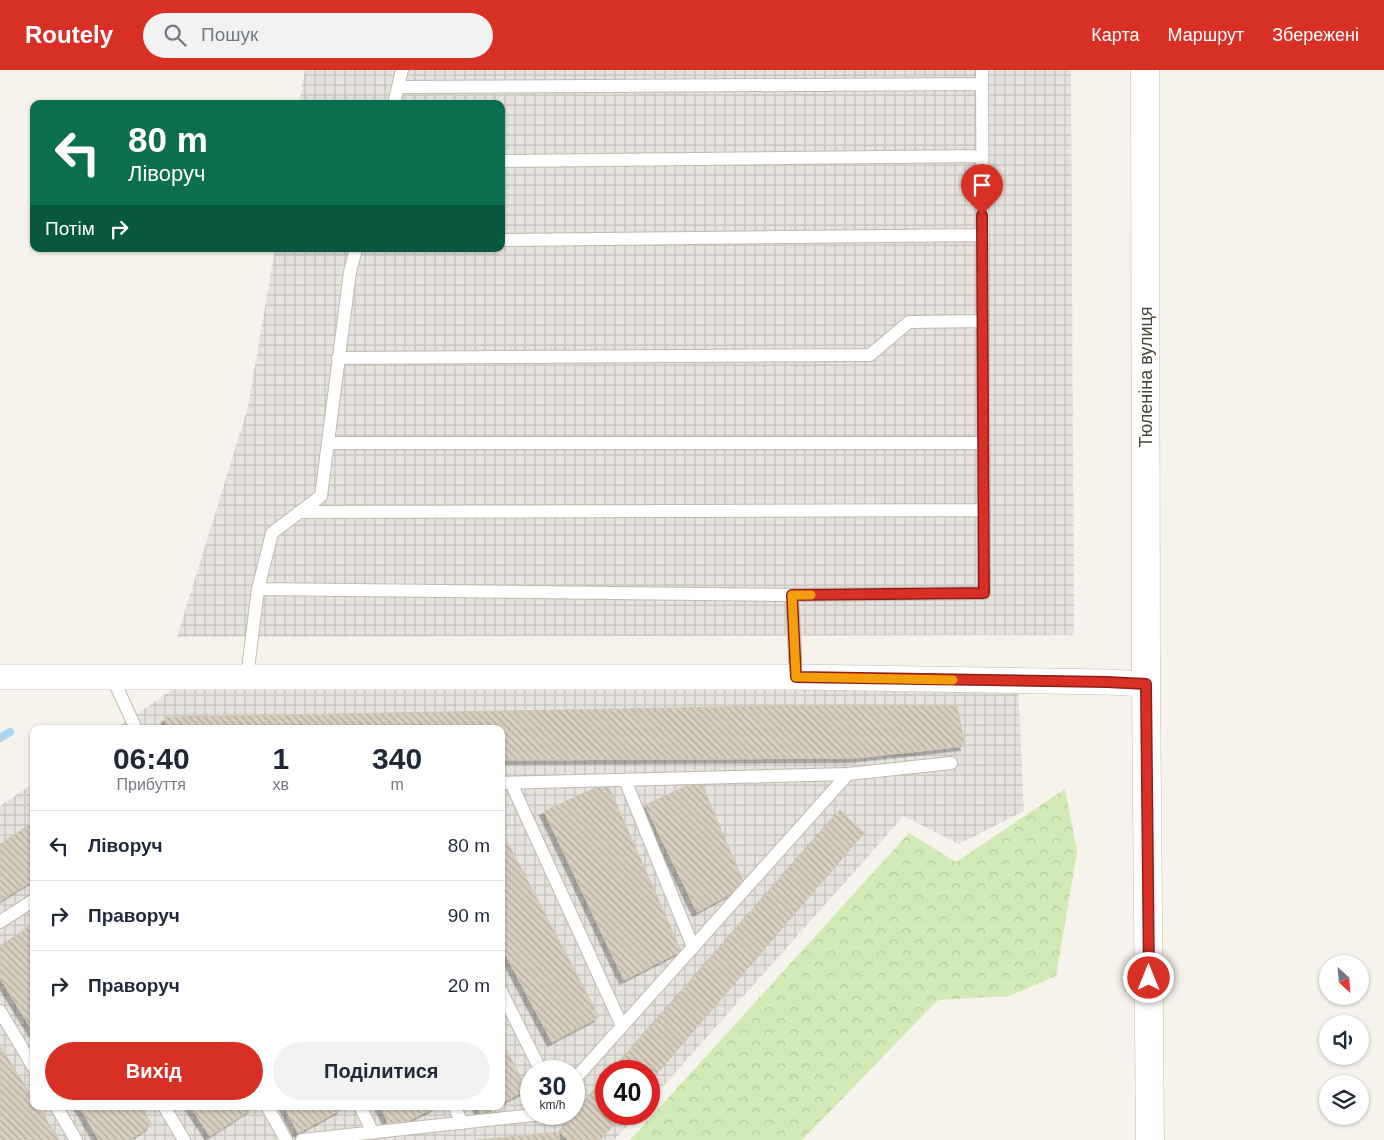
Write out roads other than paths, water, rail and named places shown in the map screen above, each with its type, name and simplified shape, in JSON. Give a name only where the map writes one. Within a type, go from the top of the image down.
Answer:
[{"type":"street","name":"Тюленіна вулиця","points":[[1145,70],[1146,684],[1150,1140]]},
{"type":"street","points":[[0,677],[796,677],[1146,684]]},
{"type":"lane","points":[[395,100],[402,70]]},
{"type":"lane","points":[[258,589],[792,595],[984,593],[982,70]]},
{"type":"lane","points":[[398,87],[982,84]]},
{"type":"lane","points":[[505,161],[982,156]]},
{"type":"lane","points":[[505,240],[982,235]]},
{"type":"lane","points":[[247,678],[258,589],[272,533],[321,496],[350,272],[355,252]]},
{"type":"lane","points":[[338,358],[870,356],[909,322],[983,321]]},
{"type":"lane","points":[[328,443],[984,443]]},
{"type":"lane","points":[[299,512],[984,510]]},
{"type":"lane","points":[[792,595],[796,677]]},
{"type":"lane","points":[[112,677],[134,725]]},
{"type":"lane","points":[[622,1026],[506,783],[848,774],[951,763]]},
{"type":"lane","points":[[585,1068],[848,774]]},
{"type":"lane","points":[[625,780],[692,947]]},
{"type":"lane","points":[[0,922],[30,903]]},
{"type":"lane","points":[[505,999],[536,1060]]},
{"type":"lane","points":[[0,1011],[30,1061]]},
{"type":"lane","points":[[58,1110],[76,1140]]},
{"type":"lane","points":[[166,1110],[184,1140]]},
{"type":"lane","points":[[269,1110],[286,1140]]},
{"type":"lane","points":[[362,1110],[373,1132]]},
{"type":"lane","points":[[456,1110],[462,1123]]},
{"type":"lane","points":[[302,1140],[520,1117]]},
{"type":"waterway","points":[[0,738],[10,732]]}]
